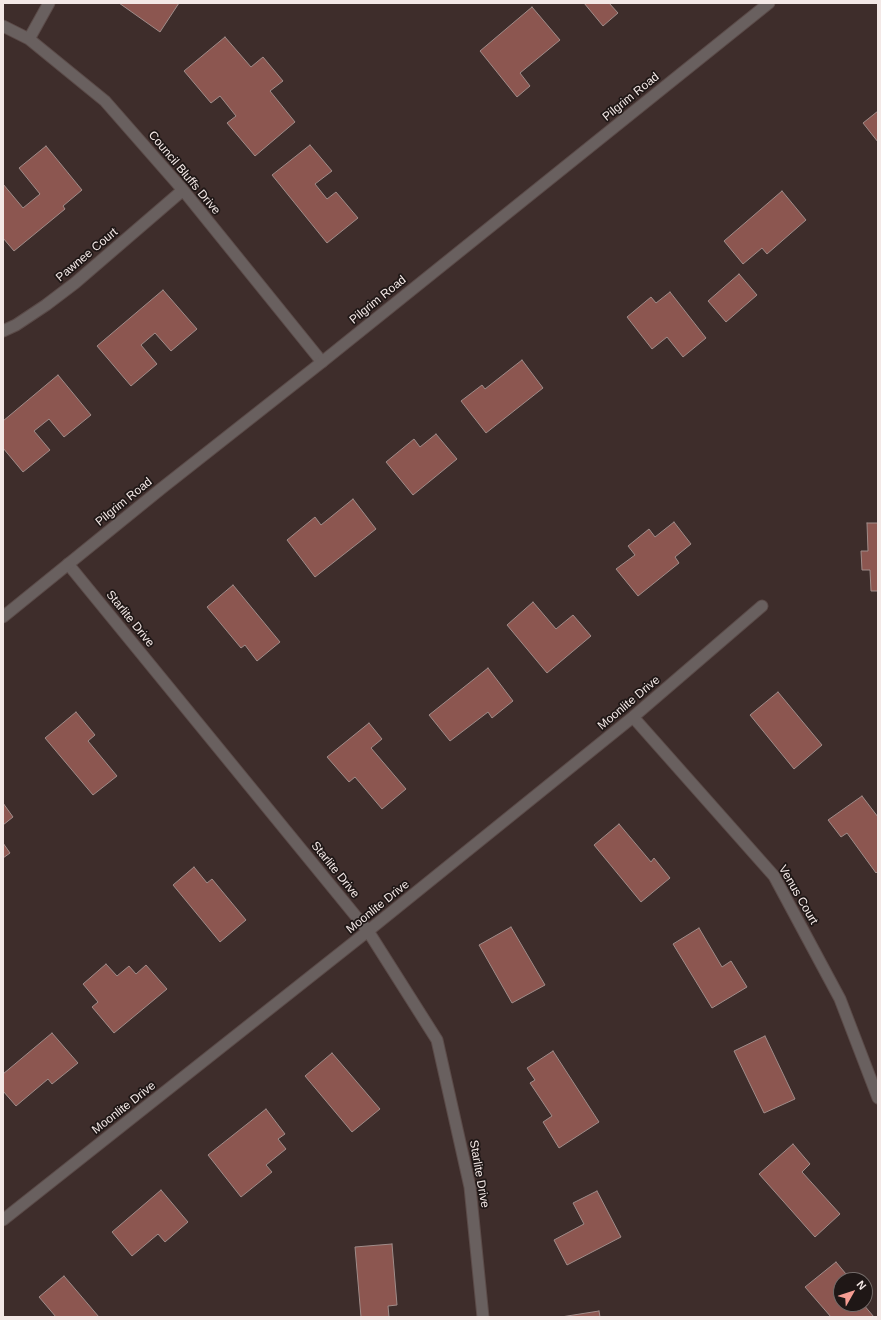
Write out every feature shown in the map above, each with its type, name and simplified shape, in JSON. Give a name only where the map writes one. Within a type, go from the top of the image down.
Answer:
[{"type":"street","points":[[30,39],[49,3]]},
{"type":"street","name":"Pilgrim Road","points":[[3,617],[769,3]]},
{"type":"street","name":"Council Bluffs Drive","points":[[3,26],[30,39],[105,101],[183,190],[322,362]]},
{"type":"street","name":"Pawnee Court","points":[[3,331],[16,325],[46,305],[75,283],[183,190]]},
{"type":"street","name":"Starlite Drive","points":[[68,564],[368,932],[437,1040],[470,1187],[483,1317]]},
{"type":"street","name":"Moonlite Drive","points":[[3,1220],[368,932],[633,717],[762,606]]},
{"type":"street","name":"Venus Court","points":[[633,717],[774,876],[840,999],[878,1098]]},
{"type":"building","points":[[119,3],[179,3],[160,32]]},
{"type":"building","points":[[584,3],[609,3],[618,13],[603,26]]},
{"type":"building","points":[[532,7],[560,40],[520,73],[530,86],[517,97],[480,51]]},
{"type":"building","points":[[225,37],[251,67],[263,57],[283,81],[270,91],[295,122],[255,156],[227,123],[236,116],[220,96],[211,103],[184,71]]},
{"type":"building","points":[[878,111],[878,142],[863,123]]},
{"type":"building","points":[[310,145],[332,171],[315,184],[327,199],[336,192],[358,218],[327,243],[272,175]]},
{"type":"building","points":[[46,146],[82,190],[63,206],[65,209],[14,251],[3,238],[3,184],[23,208],[40,194],[19,168]]},
{"type":"building","points":[[782,191],[806,220],[767,254],[762,248],[743,264],[724,241]]},
{"type":"building","points":[[739,274],[757,295],[726,322],[708,301]]},
{"type":"building","points":[[163,290],[197,329],[171,351],[155,333],[141,345],[157,364],[131,386],[97,346]]},
{"type":"building","points":[[670,292],[706,338],[683,357],[667,337],[652,349],[627,317],[651,297],[656,303]]},
{"type":"building","points":[[522,360],[543,388],[486,433],[461,401],[482,385],[485,389]]},
{"type":"building","points":[[58,375],[91,415],[64,437],[49,419],[34,431],[50,450],[23,472],[3,448],[3,421]]},
{"type":"building","points":[[436,434],[457,459],[413,495],[386,462],[414,439],[420,447]]},
{"type":"building","points":[[353,499],[376,529],[315,577],[287,540],[315,517],[321,525]]},
{"type":"building","points":[[674,522],[691,544],[675,557],[679,563],[638,596],[616,569],[635,555],[628,546],[649,529],[655,537]]},
{"type":"building","points":[[867,523],[878,523],[878,591],[871,591],[870,570],[862,570],[861,551],[868,551]]},
{"type":"building","points":[[233,585],[280,642],[257,661],[245,645],[241,648],[207,607]]},
{"type":"building","points":[[533,602],[556,629],[573,615],[591,636],[547,673],[507,625]]},
{"type":"building","points":[[488,668],[513,701],[492,718],[488,712],[450,741],[429,715]]},
{"type":"building","points":[[778,692],[822,745],[794,769],[750,715]]},
{"type":"building","points":[[76,712],[95,735],[88,741],[117,776],[93,795],[45,738]]},
{"type":"building","points":[[369,723],[382,739],[371,748],[406,789],[382,809],[355,777],[349,782],[327,757]]},
{"type":"building","points":[[862,796],[878,817],[878,871],[876,873],[847,833],[841,837],[828,820]]},
{"type":"building","points":[[3,803],[13,817],[3,825]]},
{"type":"building","points":[[619,824],[651,862],[654,858],[670,878],[641,902],[594,845]]},
{"type":"building","points":[[3,843],[10,853],[3,858]]},
{"type":"building","points":[[194,867],[207,883],[212,879],[246,920],[220,942],[173,885]]},
{"type":"building","points":[[511,927],[545,985],[512,1003],[479,945]]},
{"type":"building","points":[[699,928],[722,967],[731,961],[747,987],[712,1008],[673,944]]},
{"type":"building","points":[[106,964],[117,976],[129,966],[136,974],[146,965],[167,989],[114,1033],[92,1007],[98,1002],[83,984]]},
{"type":"building","points":[[52,1033],[78,1063],[52,1084],[48,1079],[16,1106],[3,1091],[3,1074]]},
{"type":"building","points":[[765,1036],[795,1099],[764,1113],[734,1051]]},
{"type":"building","points":[[553,1051],[599,1122],[559,1148],[543,1122],[552,1116],[530,1083],[535,1080],[527,1068]]},
{"type":"building","points":[[332,1053],[380,1109],[352,1132],[305,1076]]},
{"type":"building","points":[[266,1109],[285,1134],[278,1139],[286,1149],[266,1165],[272,1172],[241,1197],[208,1155]]},
{"type":"building","points":[[793,1144],[810,1164],[802,1172],[840,1214],[815,1237],[759,1174]]},
{"type":"building","points":[[161,1190],[188,1222],[165,1242],[158,1234],[132,1256],[112,1232]]},
{"type":"building","points":[[597,1191],[621,1237],[567,1265],[554,1240],[584,1224],[573,1203]]},
{"type":"building","points":[[392,1244],[397,1305],[388,1306],[389,1317],[361,1317],[355,1247]]},
{"type":"building","points":[[836,1262],[844,1272],[833,1272],[833,1312],[870,1312],[874,1317],[831,1317],[805,1287]]},
{"type":"building","points":[[64,1276],[99,1317],[56,1317],[39,1297]]},
{"type":"building","points":[[599,1311],[600,1317],[561,1317]]}]
